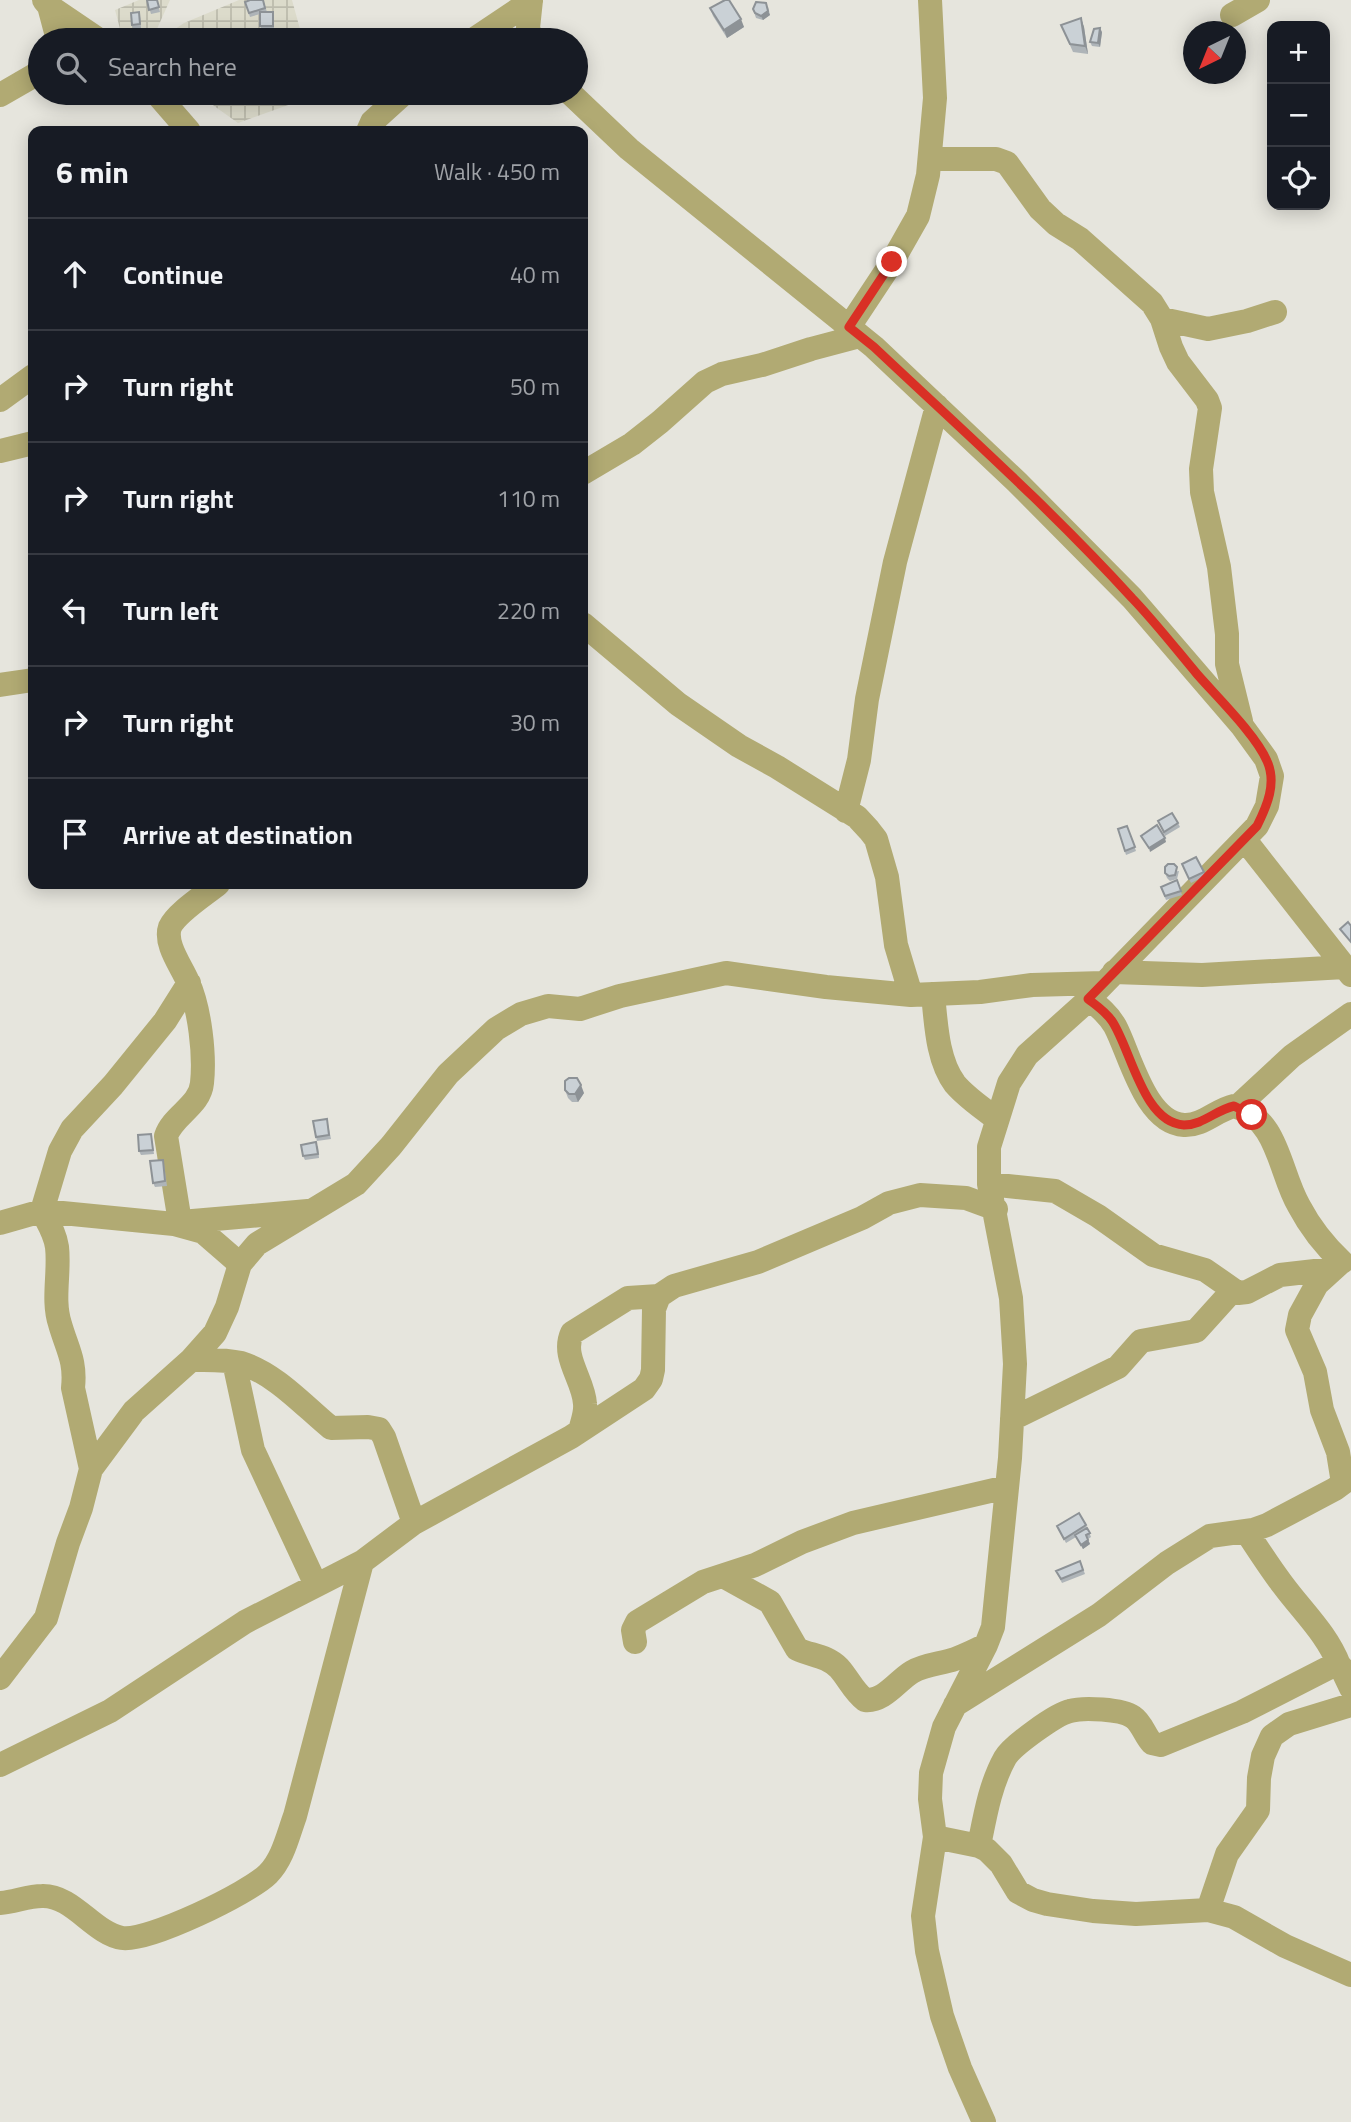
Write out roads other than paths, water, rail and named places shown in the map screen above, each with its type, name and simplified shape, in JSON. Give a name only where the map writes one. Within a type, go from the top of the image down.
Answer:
[{"type":"street","points":[[490,28],[531,0]]},
{"type":"street","points":[[528,28],[531,0]]},
{"type":"street","points":[[588,470],[632,444],[705,382],[722,374],[762,365],[811,349],[855,332],[918,216],[928,175],[935,97],[930,0]]},
{"type":"street","points":[[1232,15],[1258,0]]},
{"type":"street","points":[[46,3],[54,28]]},
{"type":"street","points":[[46,3],[82,28]]},
{"type":"street","points":[[0,95],[28,79]]},
{"type":"street","points":[[166,105],[185,126]]},
{"type":"street","points":[[370,126],[391,105]]},
{"type":"street","points":[[583,105],[629,149],[855,332],[1017,482],[1132,598],[1242,726],[1266,759],[1272,775],[1267,806],[1257,826],[1245,840],[1102,985],[1027,1055],[1009,1083],[989,1147],[989,1184],[996,1209],[1014,1329],[1007,1487],[993,1627],[944,1727],[929,1787],[935,1838],[923,1916],[927,1951],[947,2029],[960,2068],[984,2122]]},
{"type":"street","points":[[930,159],[996,159],[1007,163],[1040,209],[1126,278],[1152,303],[1162,319],[1178,362],[1207,400],[1210,408],[1201,469],[1202,492],[1219,567],[1227,634],[1227,664],[1242,726]]},
{"type":"street","points":[[1162,319],[1208,329],[1275,312]]},
{"type":"street","points":[[0,400],[28,380]]},
{"type":"street","points":[[846,811],[859,760],[867,699],[895,562],[937,406]]},
{"type":"street","points":[[0,451],[28,444]]},
{"type":"street","points":[[588,628],[678,704],[739,746],[857,817],[876,839],[887,877],[896,946],[922,995],[936,1029],[945,1063],[954,1082],[968,1098],[997,1119]]},
{"type":"street","points":[[0,685],[28,681]]},
{"type":"street","points":[[1245,840],[1348,972]]},
{"type":"street","points":[[177,1223],[166,1136],[170,1126],[196,1099],[202,1088],[202,1067],[198,1019],[189,983],[170,943],[170,927],[212,889]]},
{"type":"street","points":[[0,1678],[46,1618],[91,1469],[134,1411],[191,1360],[215,1333],[227,1307],[240,1264],[257,1244],[356,1184],[391,1146],[448,1074],[496,1029],[521,1014],[548,1006],[580,1009],[641,991],[726,973],[826,987],[922,995],[980,992],[1032,985],[1102,985],[1202,975],[1348,972]]},
{"type":"street","points":[[91,1469],[73,1388],[70,1349],[59,1323],[57,1249],[53,1232],[41,1211],[60,1151],[72,1129],[113,1085],[165,1021],[189,983]]},
{"type":"street","points":[[1102,985],[1104,1012],[1114,1023],[1134,1071],[1154,1107],[1162,1116],[1182,1125],[1199,1123],[1228,1107],[1237,1107],[1252,1115],[1278,1148],[1298,1206],[1341,1263]]},
{"type":"street","points":[[1237,1107],[1292,1056],[1351,1014]]},
{"type":"street","points":[[989,1184],[1055,1191],[1098,1216],[1153,1255],[1205,1270],[1238,1293],[1247,1292],[1280,1275],[1341,1263]]},
{"type":"street","points":[[580,1431],[585,1402],[570,1356],[569,1343],[572,1334],[628,1298],[659,1296],[674,1286],[758,1262],[862,1218],[889,1203],[920,1195],[966,1198],[996,1209]]},
{"type":"street","points":[[0,1223],[41,1211],[177,1223],[317,1210]]},
{"type":"street","points":[[177,1223],[203,1233],[240,1264]]},
{"type":"street","points":[[955,1705],[1098,1615],[1167,1563],[1209,1536],[1267,1525],[1347,1480],[1322,1410],[1315,1372],[1297,1330],[1300,1315],[1317,1284],[1341,1263]]},
{"type":"street","points":[[1012,1419],[1118,1367],[1141,1341],[1196,1331],[1233,1290]]},
{"type":"street","points":[[0,1765],[110,1711],[245,1622],[362,1562],[414,1523],[580,1431],[648,1384],[653,1370],[654,1309],[659,1296]]},
{"type":"street","points":[[191,1360],[234,1362],[255,1369],[272,1379],[331,1428],[379,1429],[414,1523]]},
{"type":"street","points":[[234,1362],[253,1450],[316,1585]]},
{"type":"street","points":[[635,1642],[633,1629],[637,1622],[703,1582],[755,1565],[802,1542],[853,1523],[1007,1487]]},
{"type":"street","points":[[1246,1531],[1284,1587],[1333,1649],[1351,1688]]},
{"type":"street","points":[[0,1903],[43,1895],[55,1898],[109,1933],[122,1938],[131,1937],[179,1923],[250,1888],[268,1873],[281,1854],[295,1816],[362,1562]]},
{"type":"street","points":[[723,1576],[771,1602],[797,1649],[818,1654],[838,1667],[865,1700],[883,1695],[923,1667],[954,1660],[986,1645]]},
{"type":"street","points":[[979,1846],[988,1800],[1006,1756],[1045,1723],[1069,1711],[1093,1709],[1130,1716],[1138,1722],[1152,1743],[1161,1745],[1242,1712],[1332,1665],[1339,1665]]},
{"type":"street","points":[[1208,1910],[1227,1854],[1258,1810],[1259,1778],[1272,1736],[1289,1724],[1351,1705]]},
{"type":"street","points":[[935,1838],[979,1846],[994,1855],[1017,1892],[1047,1904],[1136,1914],[1208,1910],[1234,1917],[1285,1946],[1351,1975]]}]
